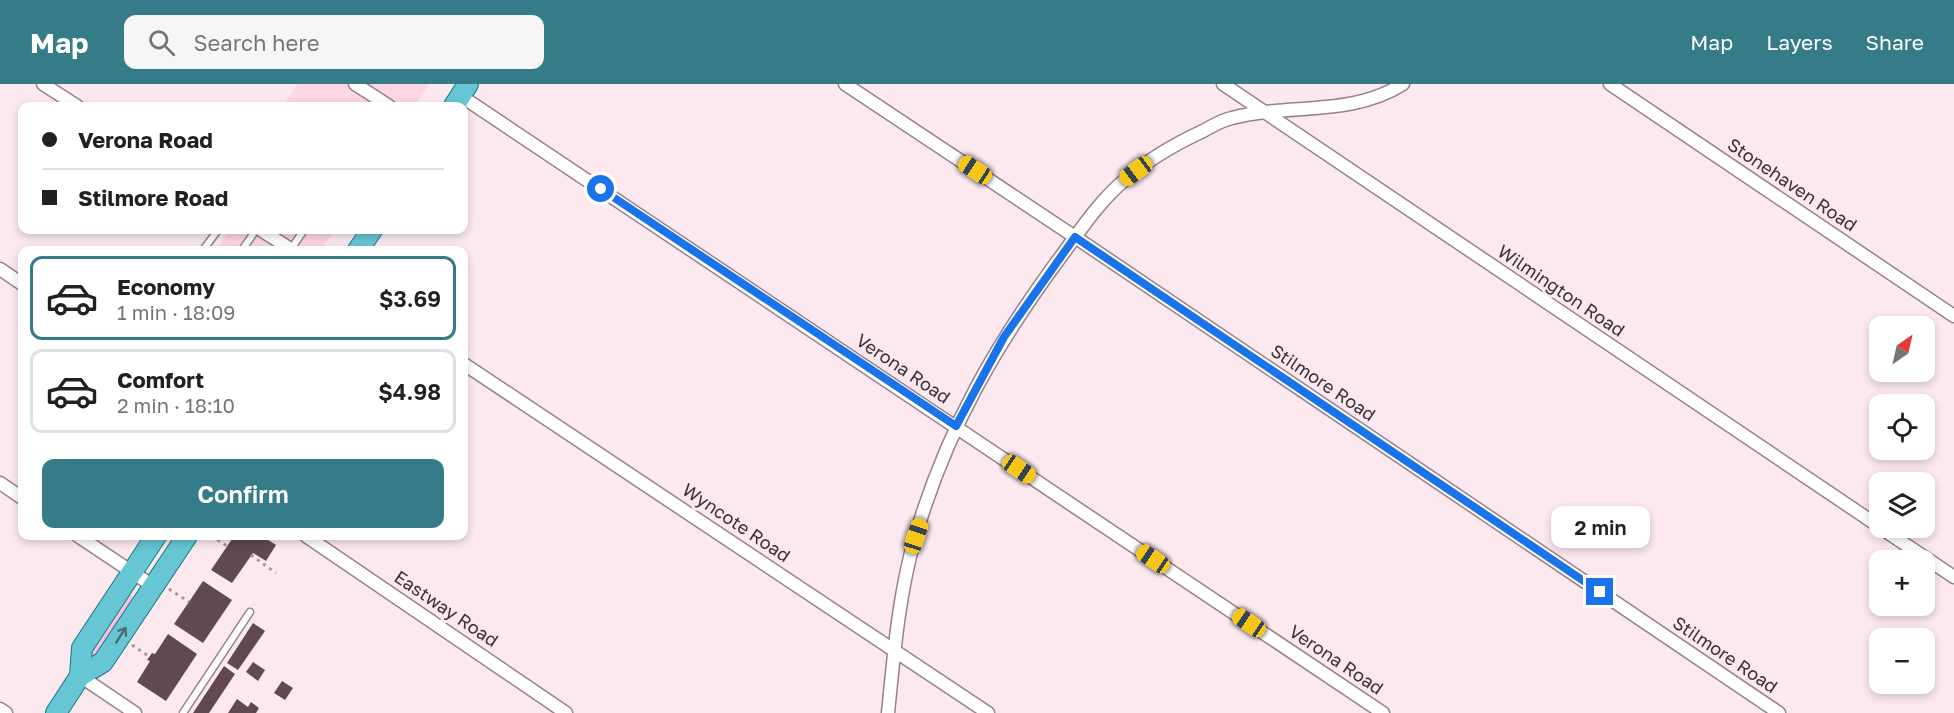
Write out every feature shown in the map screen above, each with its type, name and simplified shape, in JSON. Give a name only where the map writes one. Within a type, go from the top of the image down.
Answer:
[{"type":"main road","points":[[80,676],[82,648],[153,540]]},
{"type":"main road","points":[[56,713],[80,676],[103,662],[160,587],[185,540]]},
{"type":"street","points":[[43,84],[71,102]]},
{"type":"street","points":[[355,84],[381,102]]},
{"type":"street","name":"Stilmore Road","points":[[845,84],[1779,713]]},
{"type":"street","name":"Wilmington Road","points":[[1223,84],[1869,520]]},
{"type":"street","points":[[888,713],[902,596],[916,536],[956,426],[1004,337],[1075,237],[1124,180],[1178,143],[1230,118],[1265,112],[1364,103],[1386,95],[1403,84]]},
{"type":"street","name":"Stonehaven Road","points":[[1610,84],[1954,316]]},
{"type":"street","name":"Verona Road","points":[[461,96],[1383,713]]},
{"type":"street","points":[[267,234],[285,246]]},
{"type":"street","points":[[0,269],[18,281]]},
{"type":"street","name":"Wyncote Road","points":[[468,367],[988,713]]},
{"type":"street","points":[[0,483],[18,495]]},
{"type":"street","name":"Wilmington Road","points":[[1896,538],[1954,577]]},
{"type":"street","points":[[84,540],[132,572],[160,587]]},
{"type":"street","name":"Eastway Road","points":[[312,540],[566,713]]},
{"type":"street","points":[[80,676],[135,713]]},
{"type":"street","points":[[0,709],[6,713]]},
{"type":"lane","points":[[183,713],[250,612]]},
{"type":"path","points":[[217,540],[227,546]]},
{"type":"path","points":[[251,555],[276,573]]},
{"type":"path","points":[[160,587],[189,602]]},
{"type":"path","points":[[131,644],[150,657]]},
{"type":"shaded area","points":[[298,84],[430,84],[418,102],[286,102]]},
{"type":"shaded area","points":[[227,234],[332,234],[324,246],[219,246]]},
{"type":"shaded area","points":[[129,595],[133,598],[95,656],[91,656],[90,653]]},
{"type":"building","points":[[231,540],[268,540],[276,545],[266,561],[253,553],[232,583],[211,570]]},
{"type":"building","points":[[203,581],[232,600],[203,643],[174,624]]},
{"type":"building","points":[[253,623],[265,631],[238,670],[227,663]]},
{"type":"building","points":[[168,634],[197,654],[166,701],[137,682],[150,661],[147,660],[152,653],[155,654]]},
{"type":"building","points":[[253,662],[265,670],[258,681],[246,672]]},
{"type":"building","points":[[224,666],[235,674],[209,713],[193,713]]},
{"type":"building","points":[[282,681],[293,688],[285,700],[274,693]]},
{"type":"building","points":[[237,699],[248,707],[251,702],[259,708],[256,713],[228,713]]},
{"type":"route","points":[[601,189],[956,426],[1004,337],[1038,286],[1075,237],[1600,592]]}]
